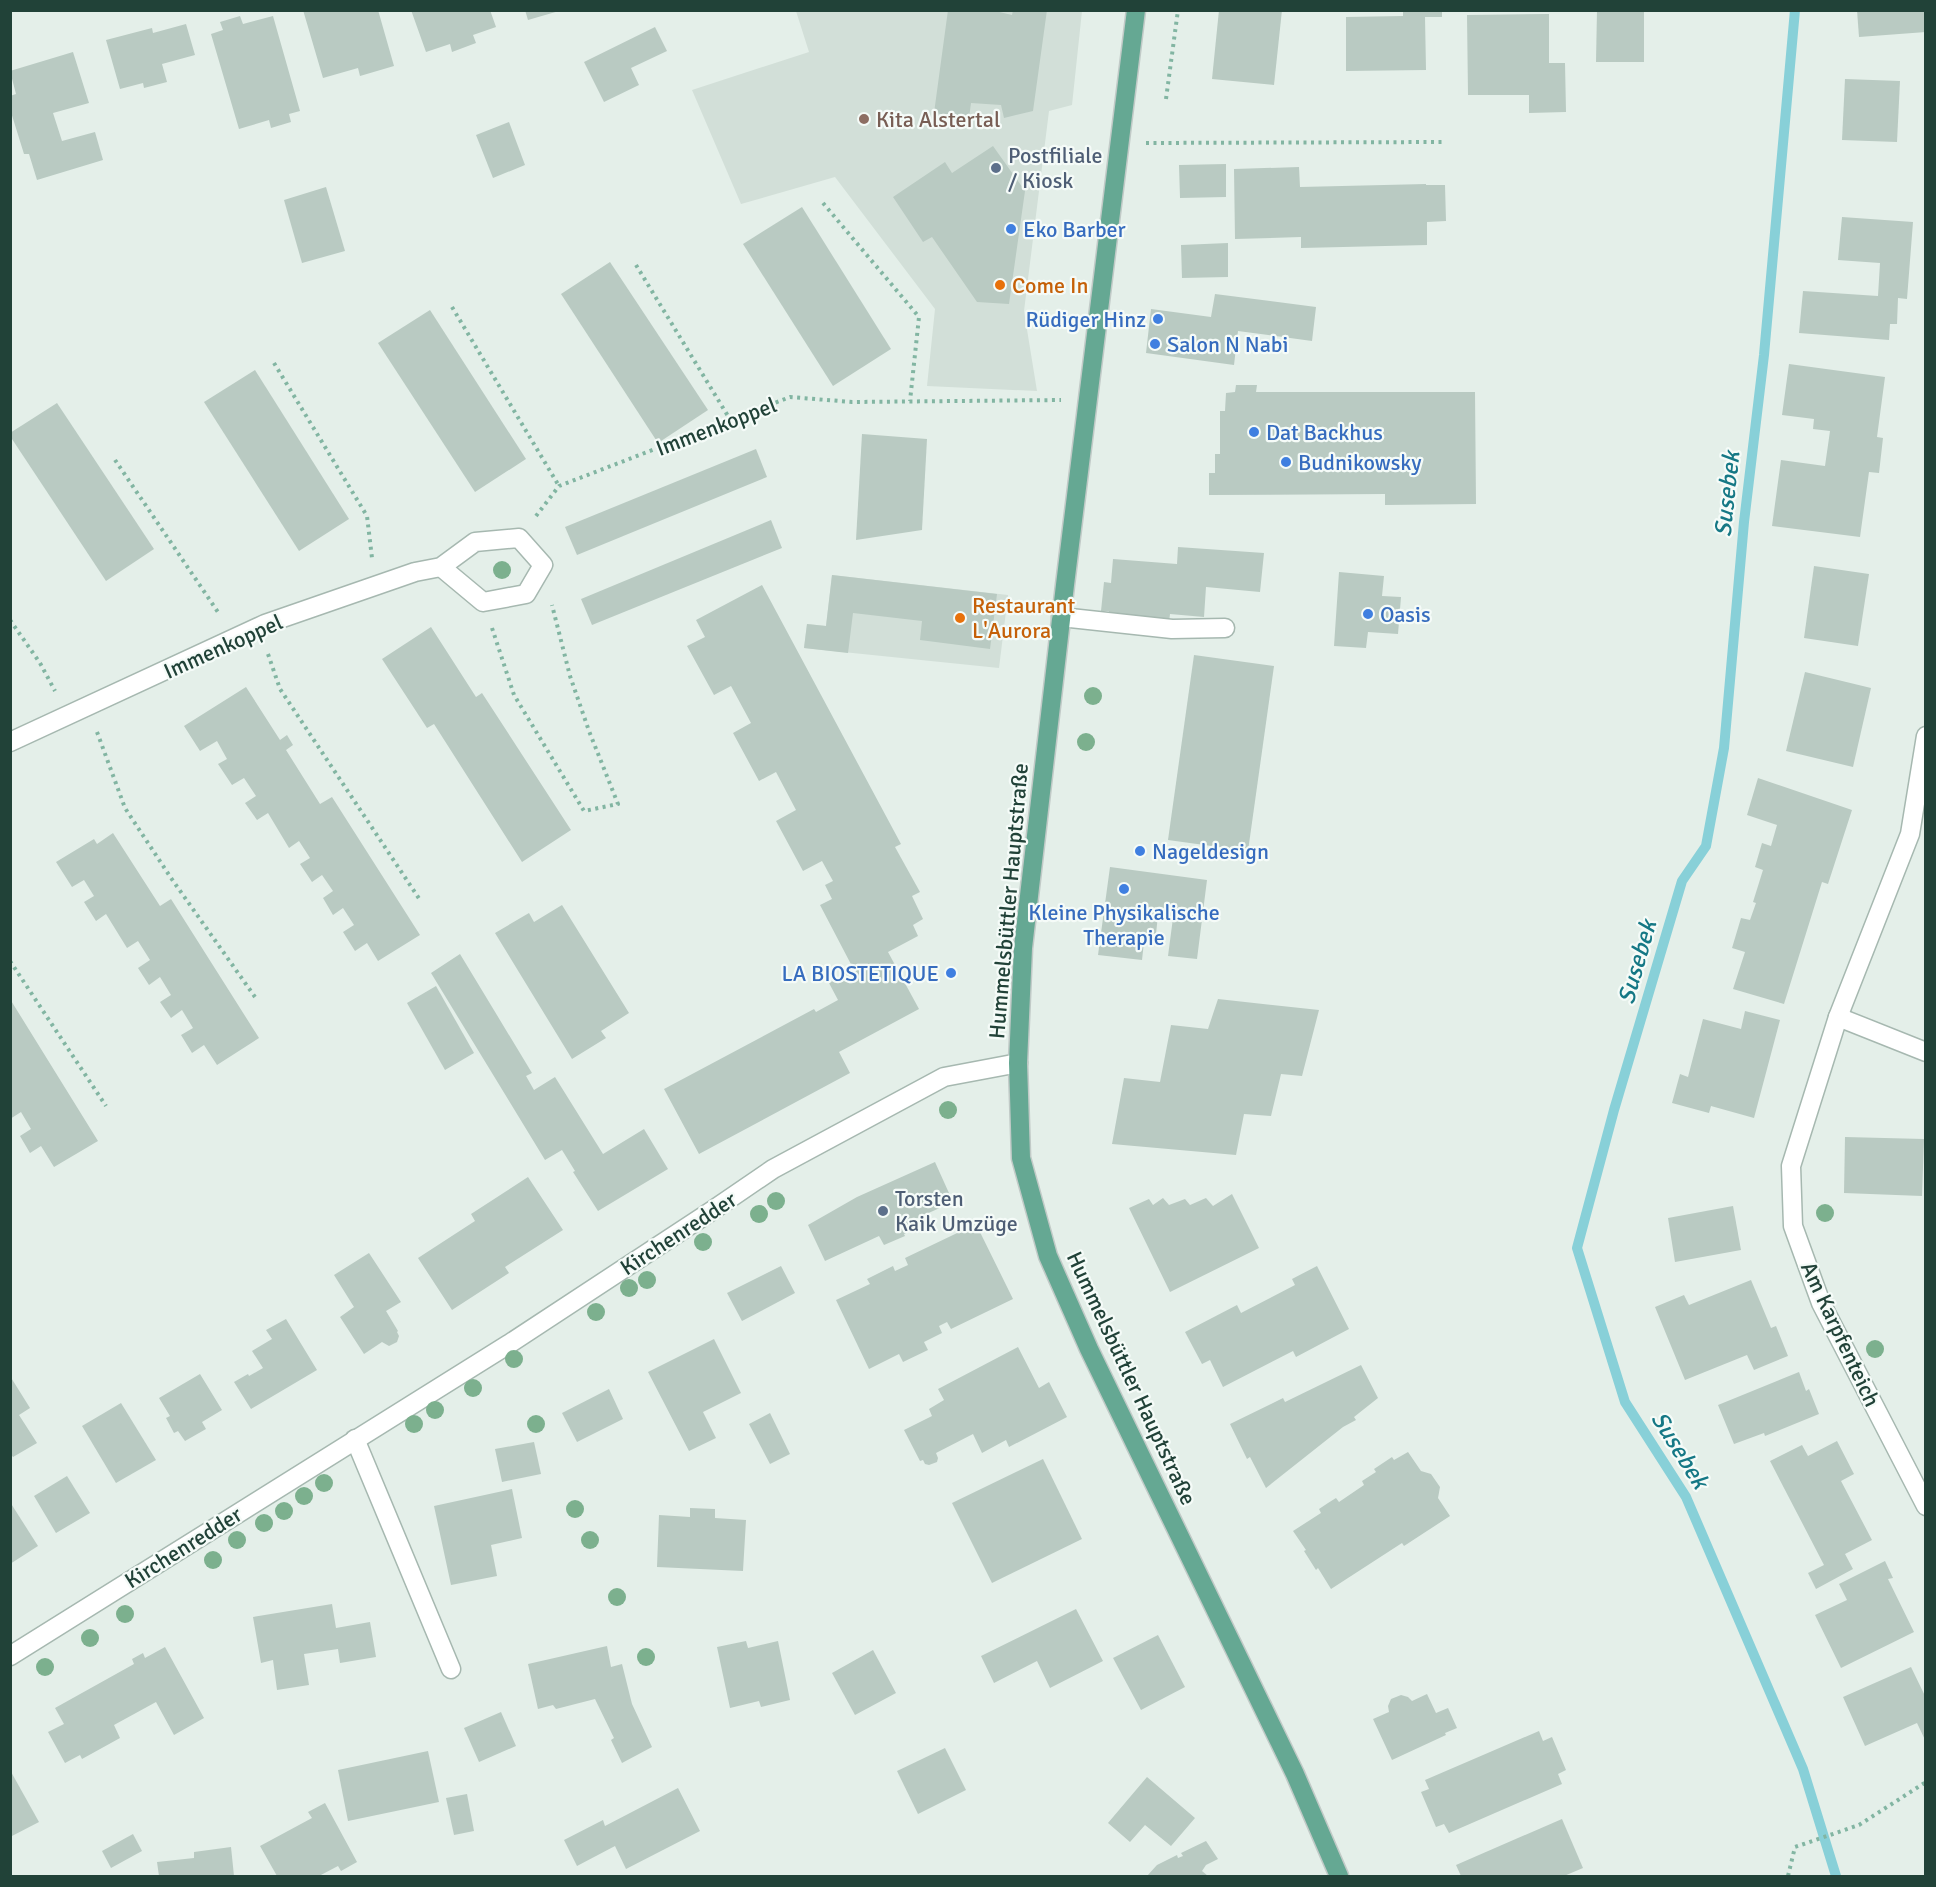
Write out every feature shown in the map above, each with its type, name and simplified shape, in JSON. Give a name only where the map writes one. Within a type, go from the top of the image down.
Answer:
[{"type":"main road","name":"Hummelsbüttler Hauptstraße","points":[[1136,10],[1061,617],[1023,948],[1018,1063],[1021,1158],[1048,1256],[1089,1349],[1295,1774],[1339,1876]]},
{"type":"street","points":[[441,567],[483,602],[526,594],[543,565],[519,538]]},
{"type":"street","name":"Immenkoppel","points":[[10,742],[258,628],[415,572],[441,567],[475,542],[519,538]]},
{"type":"street","points":[[1061,617],[1172,629],[1225,628]]},
{"type":"street","name":"Am Karpfenteich","points":[[1926,736],[1910,834],[1838,1017],[1791,1167],[1793,1226],[1821,1304],[1926,1506]]},
{"type":"street","points":[[1838,1017],[1926,1052]]},
{"type":"street","name":"Kirchenredder","points":[[10,1656],[509,1344],[773,1169],[944,1077],[1018,1063]]},
{"type":"street","points":[[355,1439],[451,1669]]},
{"type":"path","points":[[1166,99],[1178,10]]},
{"type":"path","points":[[1120,143],[1445,142]]},
{"type":"path","points":[[823,203],[919,317],[910,402]]},
{"type":"path","points":[[636,265],[731,420]]},
{"type":"path","points":[[452,307],[559,486],[519,538]]},
{"type":"path","points":[[274,363],[367,516]]},
{"type":"path","name":"Immenkoppel","points":[[559,486],[790,397],[852,402],[1089,400]]},
{"type":"path","points":[[115,460],[235,638]]},
{"type":"path","points":[[483,602],[514,695],[584,811],[618,804],[570,676],[543,565]]},
{"type":"path","points":[[10,620],[40,663],[68,715]]},
{"type":"path","points":[[258,628],[280,689],[420,900]]},
{"type":"path","points":[[88,706],[125,808],[255,997]]},
{"type":"path","points":[[10,961],[106,1106]]},
{"type":"path","points":[[1788,1876],[1795,1847],[1858,1826],[1926,1782]]},
{"type":"shaded area","points":[[796,11],[1082,11],[1072,105],[1049,111],[1024,311],[1037,391],[927,386],[935,309],[835,177],[741,204],[692,90],[809,52]]},
{"type":"shaded area","points":[[832,575],[1008,595],[999,668],[804,648],[807,624],[826,626]]},
{"type":"building","points":[[303,10],[378,10],[394,66],[360,76],[358,68],[323,78]]},
{"type":"building","points":[[411,10],[490,10],[496,27],[473,35],[476,43],[452,52],[450,44],[426,52]]},
{"type":"building","points":[[525,10],[559,10],[559,11],[528,20]]},
{"type":"building","points":[[948,10],[991,10],[1012,15],[1013,10],[1047,10],[1033,111],[1004,118],[1001,105],[971,103],[969,118],[934,113]]},
{"type":"building","points":[[1219,10],[1282,10],[1274,85],[1212,79]]},
{"type":"building","points":[[1403,10],[1442,10],[1442,17],[1425,17],[1426,70],[1346,71],[1346,17],[1403,16]]},
{"type":"building","points":[[1597,10],[1644,10],[1644,62],[1596,62]]},
{"type":"building","points":[[1857,10],[1926,10],[1926,32],[1859,37]]},
{"type":"building","points":[[1549,14],[1549,63],[1565,63],[1566,112],[1529,113],[1529,95],[1468,95],[1467,15]]},
{"type":"building","points":[[240,16],[243,24],[273,16],[300,111],[289,114],[291,122],[271,128],[269,120],[239,129],[211,34],[223,30],[220,22]]},
{"type":"building","points":[[186,24],[195,55],[162,64],[167,82],[144,88],[143,83],[120,89],[106,40],[152,28],[153,33]]},
{"type":"building","points":[[655,27],[667,51],[631,68],[639,85],[604,102],[584,62]]},
{"type":"building","points":[[73,52],[89,103],[53,113],[62,141],[95,132],[103,160],[37,180],[29,154],[24,154],[10,109],[10,96],[16,94],[10,71]]},
{"type":"building","points":[[1845,79],[1900,81],[1897,142],[1842,140]]},
{"type":"building","points":[[509,122],[525,165],[493,178],[476,135]]},
{"type":"building","points":[[993,146],[1025,191],[1009,304],[977,302],[932,237],[923,242],[893,197],[945,162],[952,173]]},
{"type":"building","points":[[1226,164],[1226,197],[1180,198],[1179,165]]},
{"type":"building","points":[[1299,167],[1300,187],[1445,185],[1446,221],[1427,222],[1427,245],[1301,248],[1301,237],[1235,239],[1234,169]]},
{"type":"building","points":[[326,187],[345,251],[302,263],[284,200]]},
{"type":"building","points":[[802,207],[891,349],[833,386],[743,244]]},
{"type":"building","points":[[1842,217],[1913,222],[1907,299],[1898,298],[1897,324],[1890,324],[1889,340],[1799,333],[1803,291],[1878,296],[1880,263],[1838,260]]},
{"type":"building","points":[[1228,243],[1228,277],[1182,278],[1181,245]]},
{"type":"building","points":[[610,262],[708,410],[658,443],[561,294]]},
{"type":"building","points":[[1215,294],[1316,307],[1312,341],[1238,331],[1234,365],[1146,353],[1151,309],[1211,317]]},
{"type":"building","points":[[430,310],[526,459],[475,492],[378,343]]},
{"type":"building","points":[[1789,364],[1885,377],[1877,437],[1883,438],[1879,473],[1869,472],[1860,537],[1772,526],[1781,460],[1825,466],[1830,431],[1813,429],[1814,419],[1782,415]]},
{"type":"building","points":[[255,370],[349,519],[299,551],[204,402]]},
{"type":"building","points":[[1236,385],[1257,385],[1256,392],[1475,392],[1476,504],[1385,505],[1385,494],[1209,495],[1209,473],[1215,473],[1215,454],[1220,454],[1220,411],[1225,411],[1226,393],[1235,392]]},
{"type":"building","points":[[57,403],[154,549],[106,581],[10,436],[10,433]]},
{"type":"building","points":[[862,434],[927,439],[922,530],[856,540]]},
{"type":"building","points":[[756,449],[767,477],[577,555],[565,527]]},
{"type":"building","points":[[771,520],[782,548],[592,625],[581,599]]},
{"type":"building","points":[[1178,547],[1264,553],[1260,592],[1206,587],[1204,617],[1170,614],[1169,622],[1108,616],[1109,611],[1101,611],[1104,582],[1111,583],[1113,559],[1177,564]]},
{"type":"building","points":[[1814,566],[1869,574],[1858,646],[1804,638]]},
{"type":"building","name":"Oasis","points":[[1339,572],[1384,576],[1382,596],[1401,597],[1398,634],[1368,632],[1366,648],[1334,646]]},
{"type":"building","points":[[832,575],[997,594],[990,649],[920,640],[922,621],[853,613],[848,653],[804,648],[807,624],[826,626]]},
{"type":"building","points":[[762,585],[901,844],[895,847],[920,892],[912,896],[923,919],[913,925],[918,936],[888,952],[919,1009],[839,1052],[850,1073],[699,1154],[664,1089],[814,1009],[816,1012],[838,1000],[829,983],[854,970],[820,905],[832,899],[825,885],[833,881],[822,861],[803,871],[776,821],[796,810],[776,772],[759,781],[733,733],[751,723],[731,686],[714,695],[687,646],[705,637],[696,620]]},
{"type":"building","points":[[431,627],[476,697],[482,693],[571,830],[522,862],[434,724],[427,728],[382,659]]},
{"type":"building","points":[[1194,655],[1274,666],[1248,851],[1168,840]]},
{"type":"building","points":[[1805,672],[1871,688],[1853,767],[1786,751]]},
{"type":"building","points":[[246,687],[280,740],[287,735],[293,745],[286,750],[320,804],[332,797],[420,935],[378,961],[367,943],[355,951],[343,932],[354,925],[343,908],[333,915],[323,898],[333,891],[322,875],[312,882],[300,864],[310,858],[299,841],[289,848],[268,813],[257,820],[245,803],[256,796],[244,778],[232,785],[218,764],[227,759],[217,741],[200,751],[184,726]]},
{"type":"building","points":[[1758,778],[1852,810],[1828,884],[1822,882],[1784,1004],[1733,989],[1745,952],[1732,948],[1741,918],[1750,920],[1756,903],[1753,902],[1763,870],[1755,867],[1762,843],[1771,846],[1777,825],[1747,815]]},
{"type":"building","points":[[113,833],[160,906],[171,899],[259,1038],[217,1065],[204,1045],[192,1053],[181,1035],[193,1028],[182,1010],[171,1018],[160,1002],[171,995],[160,977],[149,985],[138,968],[150,960],[138,941],[127,948],[106,914],[96,921],[84,902],[94,896],[84,880],[72,887],[56,862],[94,839],[97,844]]},
{"type":"building","points":[[1110,867],[1207,880],[1197,959],[1168,956],[1173,918],[1158,915],[1156,934],[1145,933],[1142,960],[1098,955]]},
{"type":"building","points":[[562,905],[629,1013],[601,1031],[606,1038],[572,1059],[495,933],[529,913],[534,922]]},
{"type":"building","points":[[460,954],[532,1073],[526,1076],[534,1090],[555,1077],[603,1154],[644,1129],[668,1169],[598,1211],[562,1150],[545,1160],[431,973]]},
{"type":"building","points":[[436,986],[474,1053],[445,1070],[407,1003]]},
{"type":"building","points":[[10,999],[98,1141],[54,1167],[41,1146],[30,1153],[20,1136],[31,1129],[21,1112],[10,1119]]},
{"type":"building","points":[[1218,999],[1319,1010],[1302,1076],[1281,1074],[1271,1116],[1244,1114],[1236,1155],[1112,1144],[1124,1078],[1160,1082],[1171,1025],[1208,1029]]},
{"type":"building","points":[[1745,1011],[1780,1020],[1754,1118],[1711,1106],[1709,1113],[1672,1103],[1680,1074],[1688,1077],[1703,1019],[1741,1029]]},
{"type":"building","points":[[1845,1137],[1924,1139],[1922,1196],[1844,1193]]},
{"type":"building","name":"Torsten Kaik Umzüge","points":[[935,1162],[953,1202],[913,1220],[917,1228],[904,1234],[905,1236],[884,1245],[879,1236],[825,1261],[808,1225],[857,1197]]},
{"type":"building","points":[[528,1177],[563,1230],[505,1267],[509,1273],[452,1310],[418,1258],[475,1221],[471,1214]]},
{"type":"building","points":[[1232,1194],[1259,1248],[1170,1292],[1129,1208],[1149,1199],[1153,1205],[1163,1198],[1169,1205],[1185,1199],[1190,1205],[1206,1198],[1213,1206]]},
{"type":"building","points":[[1733,1206],[1741,1250],[1675,1262],[1668,1218]]},
{"type":"building","points":[[976,1224],[1013,1299],[951,1329],[947,1322],[939,1326],[942,1333],[924,1342],[928,1350],[903,1362],[899,1354],[869,1369],[836,1300],[870,1284],[867,1279],[893,1266],[895,1271],[908,1265],[905,1258]]},
{"type":"building","points":[[369,1253],[401,1302],[386,1311],[398,1331],[397,1342],[389,1346],[382,1342],[364,1354],[340,1317],[354,1307],[334,1275]]},
{"type":"building","points":[[781,1266],[795,1293],[742,1321],[727,1293]]},
{"type":"building","points":[[1317,1266],[1349,1329],[1296,1357],[1293,1351],[1223,1387],[1210,1360],[1202,1364],[1185,1332],[1237,1305],[1241,1313],[1295,1285],[1292,1279]]},
{"type":"building","points":[[1751,1280],[1771,1328],[1776,1326],[1788,1356],[1754,1370],[1747,1355],[1685,1380],[1655,1307],[1684,1295],[1689,1305]]},
{"type":"building","points":[[286,1319],[317,1370],[251,1409],[234,1382],[263,1368],[252,1351],[272,1339],[266,1330]]},
{"type":"building","points":[[714,1339],[741,1393],[703,1412],[716,1438],[689,1451],[648,1372]]},
{"type":"building","points":[[1018,1347],[1039,1388],[1049,1382],[1067,1417],[1009,1447],[1006,1440],[982,1453],[973,1434],[936,1453],[937,1462],[929,1465],[923,1460],[920,1461],[904,1430],[932,1416],[929,1409],[944,1400],[938,1389]]},
{"type":"building","points":[[1361,1365],[1378,1398],[1354,1417],[1356,1420],[1343,1427],[1266,1488],[1250,1457],[1247,1459],[1230,1424],[1283,1398],[1285,1402]]},
{"type":"building","points":[[1799,1372],[1806,1391],[1809,1389],[1819,1414],[1765,1436],[1764,1433],[1734,1444],[1718,1405]]},
{"type":"building","points":[[200,1374],[222,1410],[202,1422],[206,1429],[185,1441],[178,1431],[174,1433],[166,1418],[170,1416],[159,1398]]},
{"type":"building","points":[[10,1376],[30,1408],[19,1415],[37,1443],[13,1457],[10,1453]]},
{"type":"building","points":[[609,1389],[623,1419],[577,1442],[562,1413]]},
{"type":"building","points":[[121,1403],[156,1460],[116,1483],[82,1426]]},
{"type":"building","points":[[770,1413],[790,1454],[770,1464],[749,1424]]},
{"type":"building","points":[[1837,1441],[1854,1474],[1841,1481],[1872,1540],[1845,1554],[1853,1569],[1816,1589],[1808,1573],[1824,1565],[1770,1461],[1802,1445],[1808,1456]]},
{"type":"building","points":[[534,1442],[541,1474],[502,1482],[495,1449]]},
{"type":"building","points":[[1408,1452],[1421,1471],[1431,1474],[1440,1487],[1438,1498],[1450,1516],[1404,1546],[1402,1543],[1331,1589],[1318,1568],[1316,1570],[1293,1531],[1321,1513],[1319,1509],[1328,1503],[1336,1498],[1339,1502],[1364,1485],[1362,1481],[1376,1472],[1374,1469],[1392,1457],[1394,1460]]},
{"type":"building","points":[[1043,1459],[1082,1539],[992,1583],[952,1503]]},
{"type":"building","points":[[67,1476],[90,1513],[56,1533],[34,1496]]},
{"type":"building","points":[[512,1489],[522,1538],[491,1545],[497,1576],[451,1585],[434,1506]]},
{"type":"building","points":[[10,1502],[38,1546],[10,1564]]},
{"type":"building","points":[[690,1508],[715,1509],[715,1518],[746,1520],[743,1571],[657,1567],[659,1515],[690,1517]]},
{"type":"building","points":[[1885,1561],[1893,1578],[1888,1579],[1914,1632],[1841,1668],[1815,1615],[1847,1600],[1839,1584]]},
{"type":"building","points":[[332,1604],[336,1628],[370,1622],[376,1657],[340,1663],[338,1649],[304,1654],[309,1685],[277,1690],[273,1660],[261,1663],[253,1617]]},
{"type":"building","points":[[1076,1609],[1103,1661],[1050,1688],[1037,1661],[994,1683],[981,1656]]},
{"type":"building","points":[[1158,1635],[1185,1687],[1141,1710],[1113,1658]]},
{"type":"building","points":[[746,1641],[748,1648],[778,1641],[790,1700],[761,1707],[759,1701],[730,1708],[717,1647]]},
{"type":"building","points":[[607,1646],[611,1667],[622,1664],[632,1704],[652,1747],[622,1763],[611,1740],[614,1738],[595,1699],[556,1709],[553,1705],[538,1709],[528,1664]]},
{"type":"building","points":[[165,1647],[204,1718],[174,1735],[156,1702],[114,1725],[120,1738],[82,1759],[80,1755],[65,1763],[48,1732],[64,1724],[55,1708],[134,1664],[132,1659],[143,1653],[145,1658]]},
{"type":"building","points":[[873,1650],[896,1693],[855,1715],[832,1673]]},
{"type":"building","points":[[1911,1667],[1926,1698],[1926,1742],[1917,1723],[1865,1746],[1843,1697]]},
{"type":"building","points":[[1427,1694],[1436,1713],[1448,1708],[1457,1728],[1392,1760],[1373,1719],[1389,1712],[1388,1706],[1391,1699],[1401,1695],[1412,1701]]},
{"type":"building","points":[[501,1712],[516,1746],[479,1762],[464,1728]]},
{"type":"building","points":[[1539,1731],[1543,1741],[1552,1737],[1566,1770],[1558,1774],[1562,1784],[1449,1833],[1444,1824],[1436,1827],[1421,1792],[1429,1789],[1425,1780]]},
{"type":"building","points":[[945,1748],[966,1790],[918,1814],[897,1771]]},
{"type":"building","points":[[428,1751],[439,1802],[348,1821],[338,1770]]},
{"type":"building","points":[[10,1770],[39,1822],[10,1837]]},
{"type":"building","points":[[1147,1777],[1195,1818],[1171,1846],[1145,1825],[1130,1842],[1108,1823]]},
{"type":"building","points":[[678,1788],[700,1831],[626,1869],[615,1846],[577,1866],[564,1840],[603,1820],[605,1826]]},
{"type":"building","points":[[467,1794],[474,1831],[454,1835],[446,1798]]},
{"type":"building","points":[[325,1803],[357,1862],[341,1871],[338,1866],[319,1876],[277,1876],[260,1846],[312,1818],[308,1812]]},
{"type":"building","points":[[1562,1819],[1583,1868],[1564,1876],[1461,1876],[1456,1865]]},
{"type":"building","points":[[133,1834],[142,1851],[111,1868],[102,1851]]},
{"type":"building","points":[[1206,1841],[1218,1859],[1206,1865],[1202,1871],[1208,1876],[1147,1876],[1157,1865],[1177,1855],[1178,1858],[1183,1856],[1181,1853]]},
{"type":"building","points":[[231,1847],[234,1876],[159,1876],[157,1862],[194,1858],[194,1852]]},
{"type":"waterway","name":"Susebek","points":[[1795,10],[1764,355],[1744,522],[1724,748],[1706,846],[1682,881],[1614,1110],[1577,1248],[1625,1402],[1686,1497],[1803,1769],[1836,1876]]},
{"type":"place","name":"Kita Alstertal","points":[[864,119]]},
{"type":"place","name":"Postfiliale / Kiosk","points":[[996,168]]},
{"type":"place","name":"Eko Barber","points":[[1011,229]]},
{"type":"place","name":"Come In","points":[[1000,285]]},
{"type":"place","name":"Rüdiger Hinz","points":[[1158,319]]},
{"type":"place","name":"Salon N Nabi","points":[[1155,344]]},
{"type":"place","name":"Dat Backhus","points":[[1254,432]]},
{"type":"place","name":"Budnikowsky","points":[[1286,462]]},
{"type":"place","name":"Oasis","points":[[1368,614]]},
{"type":"place","name":"Restaurant L'Aurora","points":[[960,618]]},
{"type":"place","name":"Nageldesign","points":[[1140,851]]},
{"type":"place","name":"Kleine Physikalische Therapie","points":[[1124,889]]},
{"type":"place","name":"LA BIOSTETIQUE","points":[[951,973]]},
{"type":"place","name":"Torsten Kaik Umzüge","points":[[883,1211]]}]
